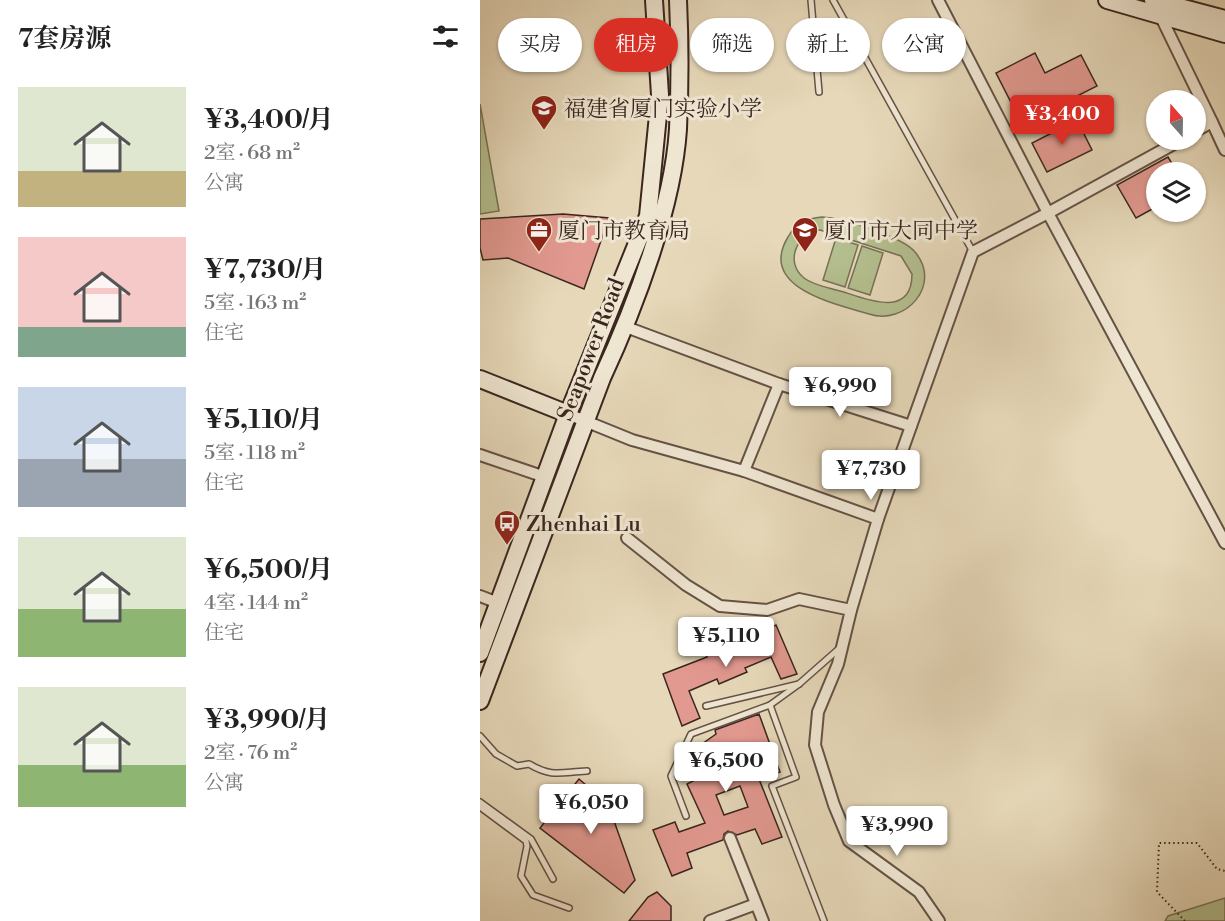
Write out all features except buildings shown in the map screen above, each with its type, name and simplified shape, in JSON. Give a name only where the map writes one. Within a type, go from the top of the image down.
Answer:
[{"type":"main road","name":"Seapower Road","points":[[480,653],[568,414],[648,216],[660,95],[654,0]]},
{"type":"main road","name":"Seapower Road","points":[[480,701],[587,420],[626,327],[667,198],[678,130],[678,0]]},
{"type":"main road","points":[[1107,0],[1225,34]]},
{"type":"main road","points":[[1153,0],[1225,19]]},
{"type":"main road","points":[[480,379],[568,414]]},
{"type":"street","points":[[938,0],[1048,213],[1225,543]]},
{"type":"street","points":[[1153,0],[1225,150]]},
{"type":"street","points":[[1206,125],[1212,122]]},
{"type":"street","points":[[939,921],[920,892],[849,841],[834,805],[815,745],[818,712],[838,664],[851,610],[878,519],[972,252],[1163,150]]},
{"type":"street","points":[[626,327],[778,384],[911,426]]},
{"type":"street","points":[[744,471],[778,384]]},
{"type":"street","points":[[568,414],[632,440],[744,471],[878,519]]},
{"type":"street","points":[[480,455],[545,477]]},
{"type":"street","points":[[627,538],[686,585],[720,606],[767,610],[799,599],[851,610]]},
{"type":"street","points":[[480,596],[498,603]]},
{"type":"street","points":[[730,838],[763,921]]},
{"type":"street","points":[[710,921],[756,904]]},
{"type":"lane","points":[[811,0],[819,92]]},
{"type":"lane","points":[[833,0],[972,252]]},
{"type":"lane","points":[[686,816],[671,776],[691,734],[770,705],[800,684],[843,645]]},
{"type":"lane","points":[[706,706],[800,684]]},
{"type":"lane","points":[[770,705],[796,777],[772,786],[824,921]]},
{"type":"lane","points":[[480,736],[496,754],[517,766],[529,764],[544,773],[561,775],[587,771]]},
{"type":"lane","points":[[480,802],[531,839],[553,879]]},
{"type":"lane","points":[[480,807],[526,841],[521,876],[534,895],[569,908]]},
{"type":"path","points":[[1185,921],[1157,892],[1159,843],[1197,843],[1217,869],[1225,871]]},
{"type":"green space","points":[[480,104],[499,211],[480,214]]},
{"type":"green space","points":[[817,218],[831,218],[857,225],[908,246],[923,265],[925,277],[916,300],[895,314],[882,316],[821,299],[804,291],[791,281],[783,269],[781,255],[788,237],[798,225]],"holes":[[[820,230],[901,256],[912,274],[910,288],[905,296],[897,301],[887,302],[865,299],[808,281],[798,271],[794,257],[800,242],[812,232]]]},
{"type":"green space","points":[[836,238],[858,245],[845,287],[823,280]]},
{"type":"green space","points":[[862,246],[883,253],[870,295],[848,288]]},
{"type":"green space","points":[[1225,898],[1225,921],[1165,921],[1168,916]]},
{"type":"place","name":"福建省厦门实验小学","points":[[544,131]]},
{"type":"place","name":"厦门市教育局","points":[[539,253]]},
{"type":"place","name":"厦门市大同中学","points":[[805,253]]},
{"type":"place","name":"Zhenhai Lu","points":[[507,546]]}]
